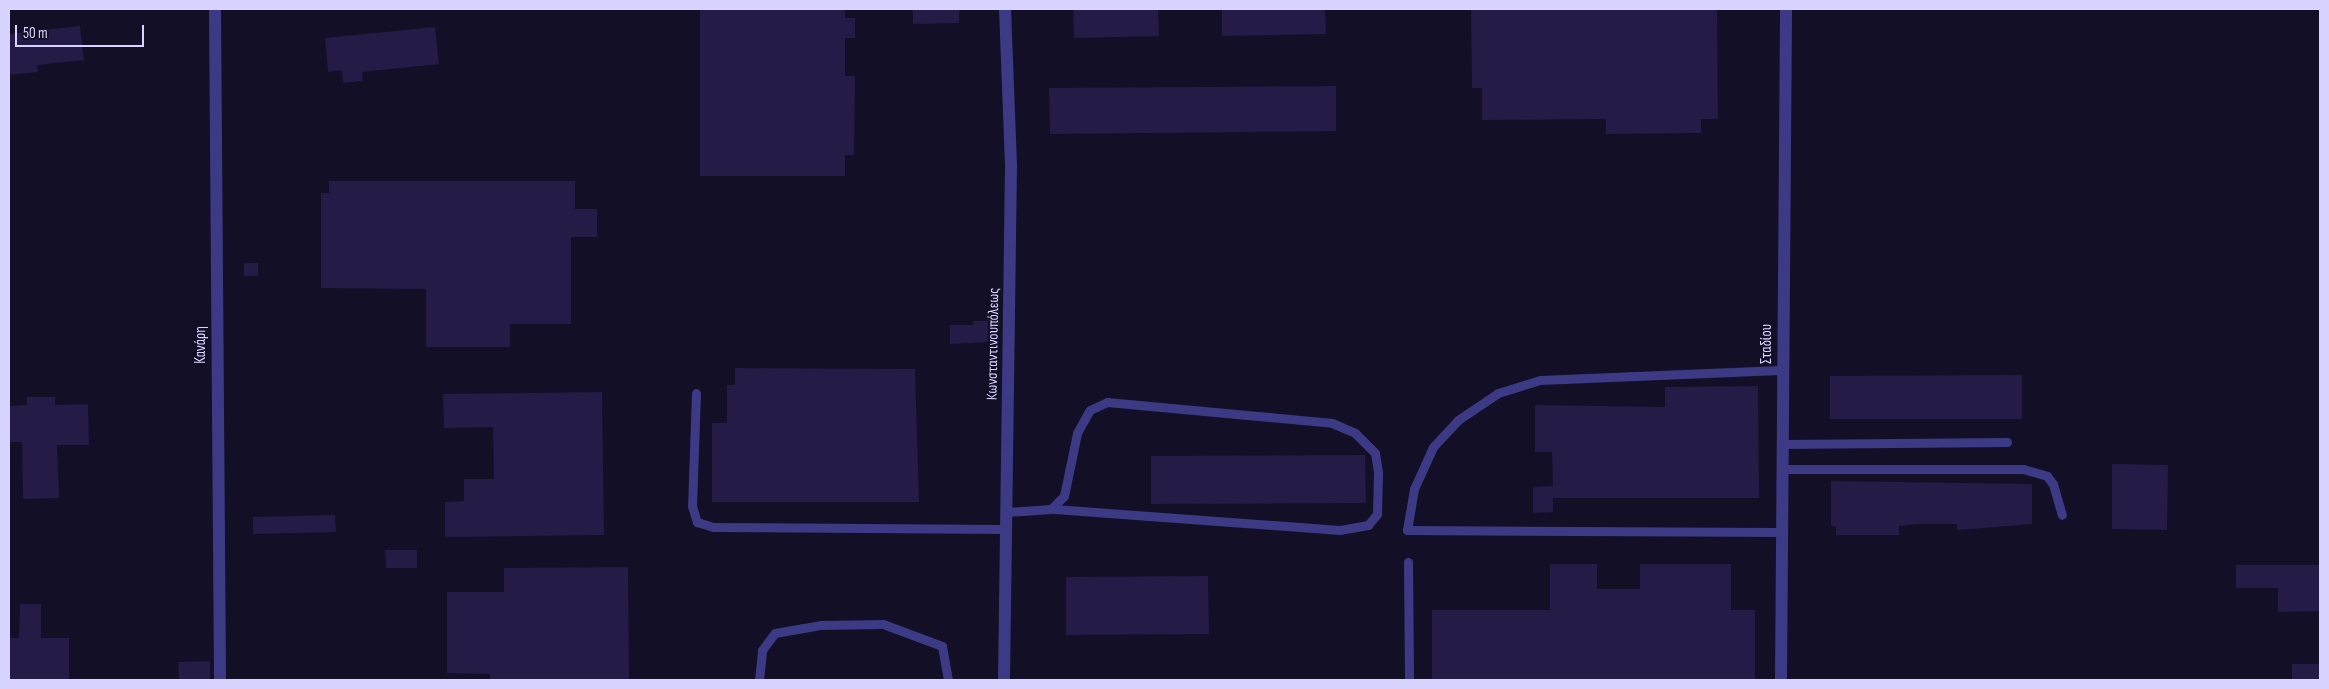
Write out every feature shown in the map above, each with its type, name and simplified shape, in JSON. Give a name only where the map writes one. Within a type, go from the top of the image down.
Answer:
[{"type":"street","name":"Κανάρη","points":[[215,9],[220,680]]},
{"type":"street","name":"Κωνσταντινουπόλεως","points":[[1004,680],[1011,165],[1005,9]]},
{"type":"street","name":"Σταδίου","points":[[1781,680],[1786,9]]},
{"type":"lane","points":[[1782,532],[1407,530],[1414,489],[1433,447],[1458,420],[1498,394],[1540,380],[1783,370]]},
{"type":"lane","points":[[696,394],[692,506],[697,522],[713,527],[1006,529]]},
{"type":"lane","points":[[1007,512],[1050,509],[1340,530],[1368,525],[1377,514],[1378,473],[1375,453],[1356,433],[1332,423],[1107,402],[1090,410],[1077,433],[1064,496],[1050,509]]},
{"type":"lane","points":[[1782,444],[2007,442]]},
{"type":"lane","points":[[1782,469],[2023,469],[2050,480],[2062,515]]},
{"type":"lane","points":[[1408,562],[1409,680]]},
{"type":"lane","points":[[759,680],[762,650],[774,634],[821,625],[883,624],[942,646],[948,680]]},
{"type":"building","points":[[700,9],[845,9],[845,18],[855,18],[855,38],[845,38],[845,76],[855,76],[854,155],[845,155],[845,176],[700,176]]},
{"type":"building","points":[[913,9],[959,9],[959,23],[913,24]]},
{"type":"building","points":[[1073,9],[1158,9],[1159,36],[1074,38]]},
{"type":"building","points":[[1222,9],[1325,9],[1326,34],[1222,36]]},
{"type":"building","points":[[1471,9],[1717,9],[1718,119],[1701,119],[1701,133],[1606,134],[1606,119],[1482,120],[1482,88],[1472,88]]},
{"type":"building","points":[[80,26],[84,60],[37,65],[38,72],[9,75],[9,34]]},
{"type":"building","points":[[435,27],[439,64],[362,72],[363,81],[343,83],[342,70],[328,72],[325,38]]},
{"type":"building","points":[[1336,86],[1336,131],[1050,134],[1049,88]]},
{"type":"building","points":[[329,181],[575,181],[575,209],[597,209],[597,237],[571,237],[571,324],[510,324],[510,347],[426,347],[426,289],[321,288],[321,193],[329,193]]},
{"type":"building","points":[[244,263],[258,263],[258,276],[244,276]]},
{"type":"building","points":[[973,321],[989,321],[989,342],[950,344],[950,325],[973,325]]},
{"type":"building","points":[[735,368],[915,369],[919,502],[712,502],[712,423],[727,423],[727,385],[735,385]]},
{"type":"building","points":[[2022,375],[2022,419],[1830,419],[1830,376]]},
{"type":"building","points":[[1758,386],[1759,498],[1553,498],[1553,512],[1533,513],[1533,487],[1553,486],[1552,452],[1535,452],[1535,405],[1665,407],[1665,387]]},
{"type":"building","points":[[602,392],[604,535],[445,537],[445,502],[464,501],[464,479],[494,479],[493,427],[444,428],[443,394]]},
{"type":"building","points":[[27,397],[55,397],[55,405],[88,404],[89,445],[57,445],[59,498],[23,499],[22,442],[10,442],[9,406],[27,405]]},
{"type":"building","points":[[1365,455],[1366,503],[1151,504],[1151,456]]},
{"type":"building","points":[[2112,464],[2168,465],[2167,530],[2112,529]]},
{"type":"building","points":[[1831,481],[2032,484],[2032,524],[1957,530],[1957,524],[1919,524],[1899,526],[1899,535],[1836,535],[1836,526],[1831,526]]},
{"type":"building","points":[[335,515],[336,532],[253,534],[253,517]]},
{"type":"building","points":[[385,550],[417,550],[417,568],[386,568]]},
{"type":"building","points":[[1550,564],[1597,564],[1597,589],[1640,589],[1640,564],[1731,564],[1731,610],[1755,610],[1755,680],[1432,680],[1432,610],[1550,610]]},
{"type":"building","points":[[2236,565],[2320,565],[2320,611],[2278,612],[2278,588],[2236,588]]},
{"type":"building","points":[[628,567],[629,680],[490,680],[490,674],[447,673],[447,592],[504,592],[504,568]]},
{"type":"building","points":[[1208,576],[1209,634],[1066,635],[1066,577]]},
{"type":"building","points":[[20,604],[41,604],[41,638],[69,638],[69,680],[9,680],[9,638],[19,638]]},
{"type":"building","points":[[210,661],[210,680],[179,680],[178,662]]},
{"type":"building","points":[[2292,664],[2320,664],[2320,680],[2292,680]]}]
